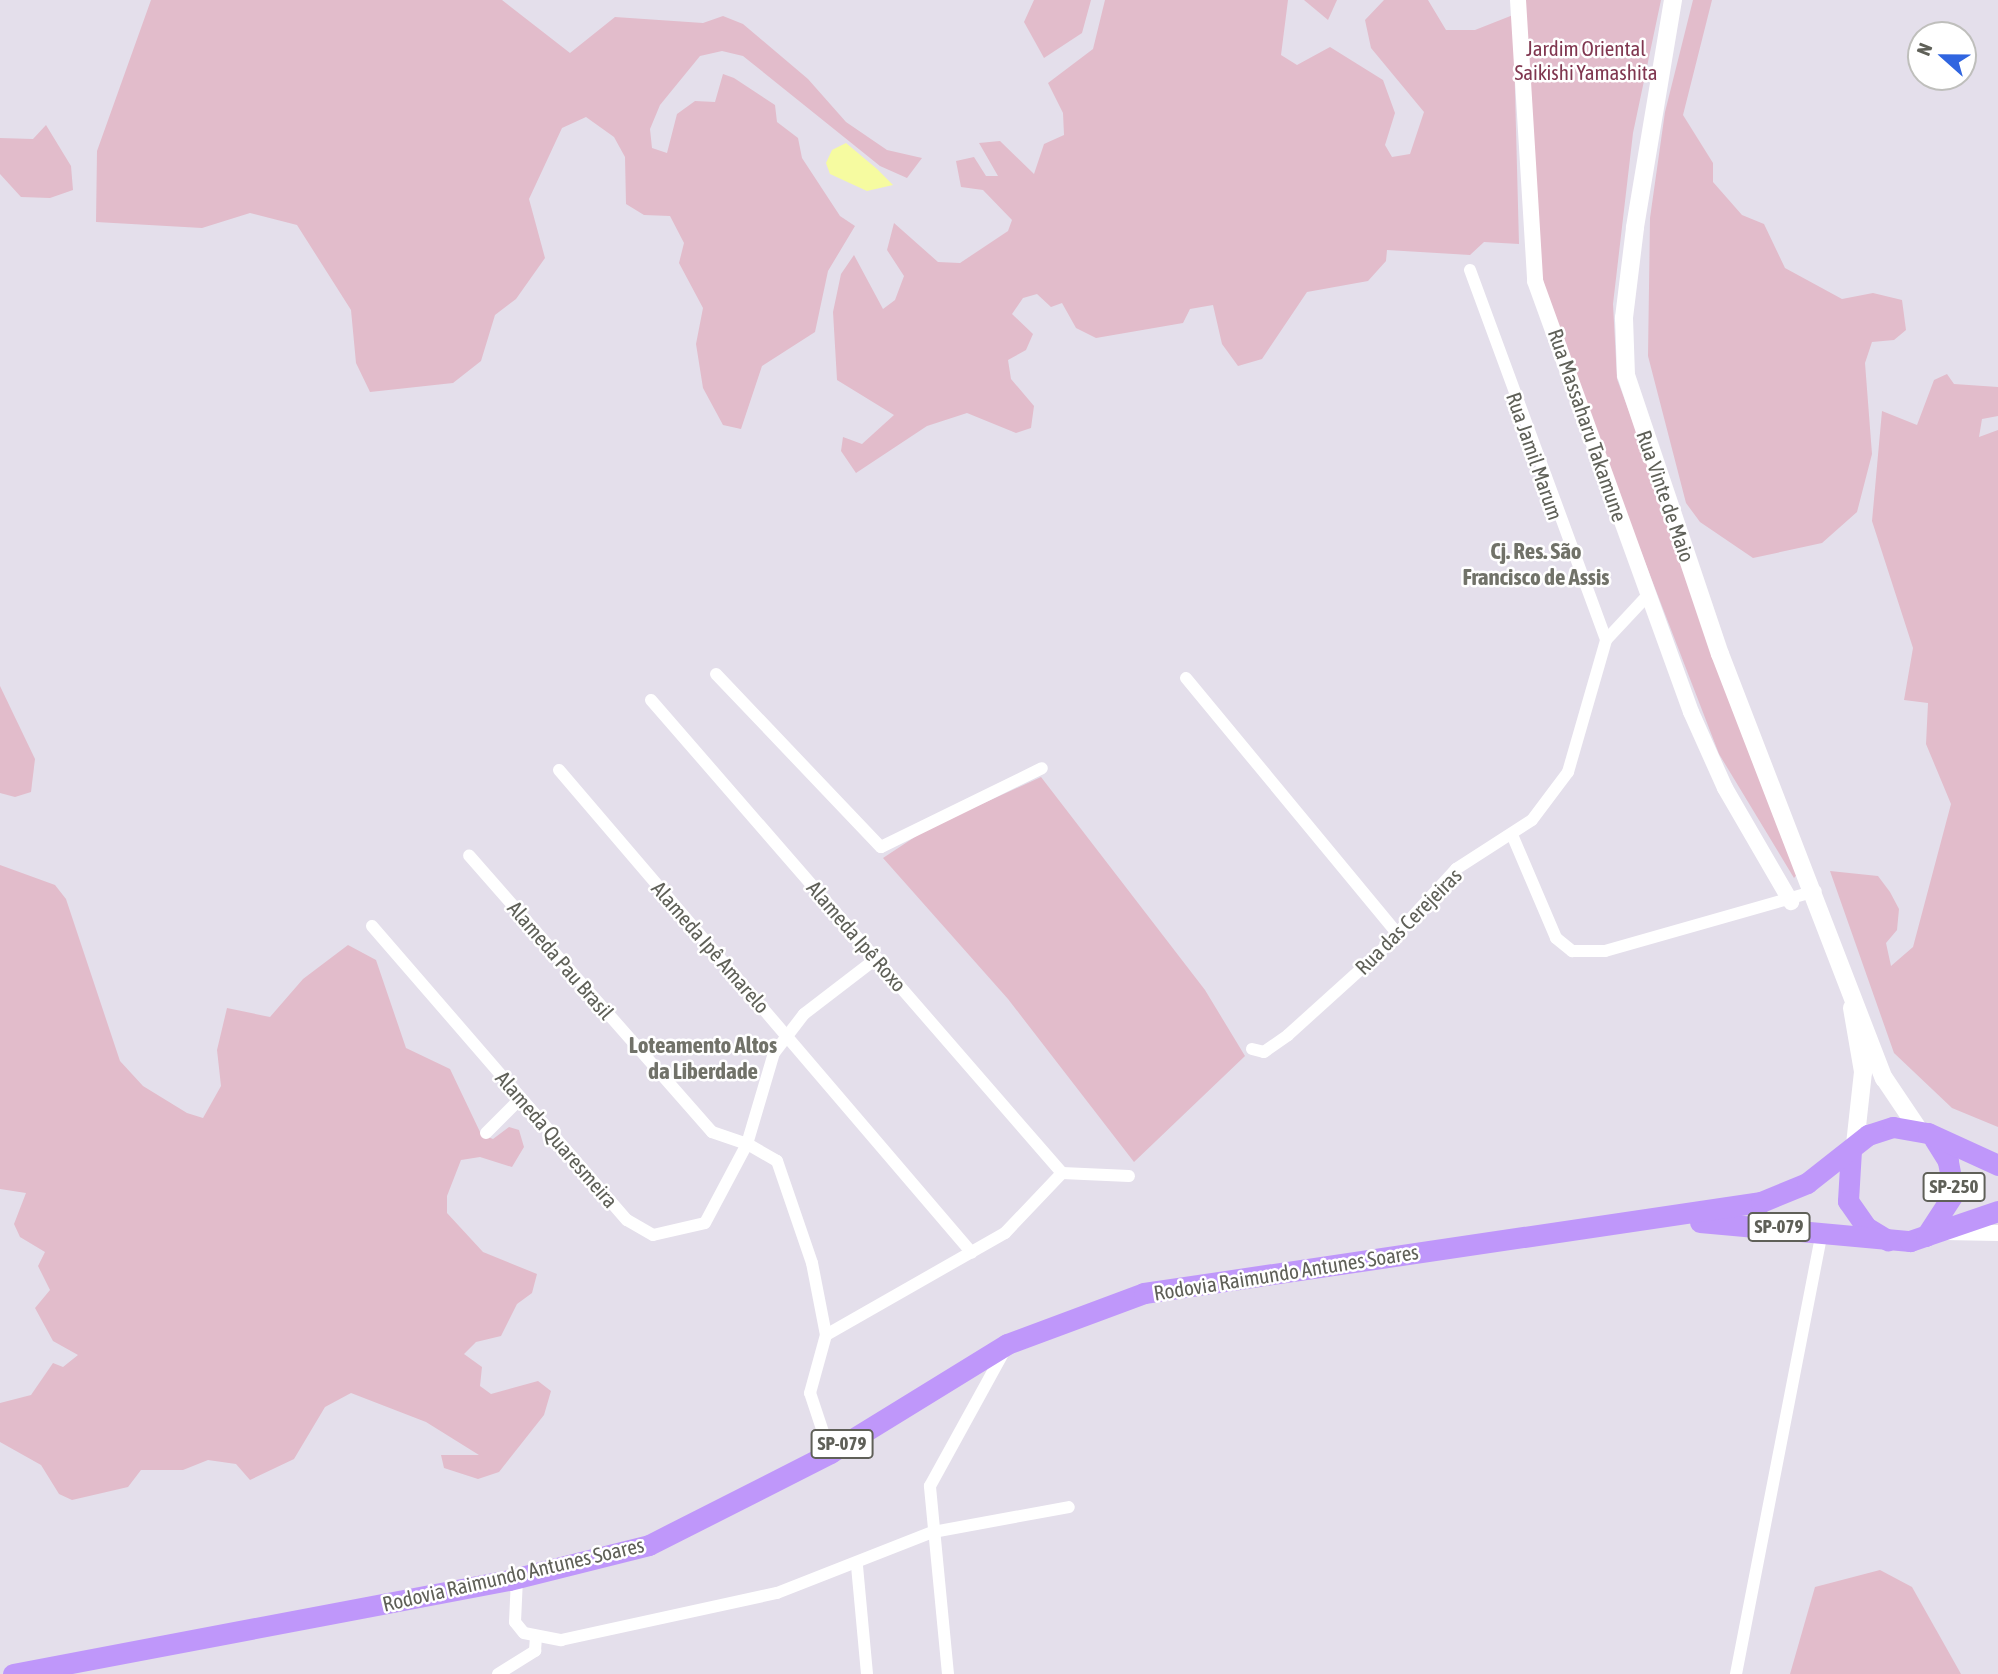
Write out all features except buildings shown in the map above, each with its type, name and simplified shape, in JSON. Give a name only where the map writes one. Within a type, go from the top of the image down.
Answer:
[{"type":"highway","name":"SP-079","points":[[1667,1220],[1784,1194],[1879,1130],[1923,1131],[1998,1165]]},
{"type":"highway","name":"SP-250","points":[[1923,1131],[1948,1161],[1954,1193],[1934,1235]]},
{"type":"highway","name":"SP-250","points":[[1853,1147],[1848,1201],[1866,1227],[1890,1241]]},
{"type":"highway","name":"SP-079","points":[[1667,1220],[1890,1241],[1934,1235],[1998,1211]]},
{"type":"highway","name":"Rodovia Raimundo Antunes Soares","points":[[13,1674],[517,1578],[649,1545],[830,1452],[1007,1344],[1115,1303],[1193,1283],[1667,1220]]},
{"type":"main road","name":"Rua Vinte de Maio","points":[[1673,0],[1633,240],[1624,318],[1626,375],[1720,654],[1816,891],[1884,1078],[1923,1131]]},
{"type":"main road","name":"Rua Vinte de Maio","points":[[1846,970],[1863,1072],[1853,1147]]},
{"type":"street","name":"Rua Massaharu Takamune","points":[[1518,0],[1535,281],[1647,596],[1715,768],[1791,902]]},
{"type":"street","name":"Rua Jamil Marum","points":[[1470,270],[1606,640]]},
{"type":"street","name":"Rua das Cerejeiras","points":[[1252,1049],[1264,1052],[1288,1035],[1398,933],[1456,869],[1513,837],[1567,772],[1606,640],[1647,596]]},
{"type":"street","points":[[716,674],[881,847],[1042,768]]},
{"type":"street","points":[[1186,678],[1398,933]]},
{"type":"street","name":"Alameda Ipê Roxo","points":[[652,700],[1062,1173]]},
{"type":"street","name":"Alameda Ipê Amarelo","points":[[559,770],[972,1253]]},
{"type":"street","points":[[1513,837],[1556,938],[1572,951],[1605,951],[1791,902],[1816,891]]},
{"type":"street","name":"Alameda Pau Brasil","points":[[469,855],[712,1132],[747,1144],[776,1161],[785,1178],[827,1335]]},
{"type":"street","name":"Alameda Quaresmeira","points":[[372,926],[627,1220],[653,1236],[705,1223],[747,1144],[774,1053],[787,1035],[842,980],[877,958]]},
{"type":"street","points":[[486,1133],[521,1098]]},
{"type":"street","points":[[830,1452],[810,1392],[827,1335],[1005,1233],[1062,1173],[1129,1176]]},
{"type":"street","points":[[1736,1674],[1822,1233]]},
{"type":"street","points":[[1934,1235],[1998,1233]]},
{"type":"street","points":[[948,1674],[933,1532],[932,1474],[1007,1344]]},
{"type":"street","points":[[517,1578],[515,1622],[536,1636],[561,1640],[692,1614],[857,1566],[933,1532],[1069,1507]]},
{"type":"street","points":[[857,1566],[867,1674]]},
{"type":"street","points":[[498,1674],[534,1651],[536,1636]]},
{"type":"green space","points":[[151,0],[502,0],[570,53],[615,17],[703,23],[723,16],[743,24],[808,79],[846,122],[887,150],[922,158],[907,178],[880,166],[743,56],[722,51],[700,56],[660,105],[650,129],[652,148],[667,153],[677,114],[695,101],[715,102],[723,74],[734,78],[775,105],[777,122],[798,138],[802,158],[840,216],[855,226],[828,271],[815,332],[762,366],[741,429],[723,425],[703,388],[696,344],[703,308],[679,263],[684,243],[670,216],[644,215],[626,204],[625,157],[614,137],[586,117],[562,128],[529,199],[545,258],[516,299],[495,315],[481,361],[453,383],[370,392],[356,363],[351,310],[297,225],[250,213],[202,228],[96,222],[97,151]]},
{"type":"green space","points":[[1034,0],[1091,0],[1082,33],[1044,58],[1024,22]]},
{"type":"green space","points":[[1105,0],[1288,0],[1281,55],[1297,65],[1330,47],[1383,80],[1395,113],[1385,145],[1392,157],[1410,154],[1424,112],[1371,48],[1365,20],[1384,0],[1428,0],[1446,30],[1475,30],[1513,15],[1519,244],[1484,242],[1470,255],[1387,250],[1386,261],[1368,281],[1307,292],[1262,359],[1238,366],[1222,344],[1213,305],[1190,309],[1183,323],[1096,338],[1076,328],[1062,303],[1051,307],[1037,294],[1023,298],[1012,314],[1033,334],[1026,350],[1008,360],[1011,379],[1034,406],[1031,428],[1016,433],[967,413],[927,426],[856,473],[841,451],[843,437],[862,444],[894,415],[837,380],[833,312],[841,274],[854,255],[883,309],[895,300],[904,276],[887,250],[894,223],[938,262],[960,263],[1008,231],[1012,220],[983,190],[961,187],[956,161],[974,157],[986,176],[998,176],[979,143],[1000,141],[1034,174],[1044,144],[1064,135],[1063,113],[1048,83],[1093,49]]},
{"type":"green space","points":[[1304,0],[1337,0],[1328,20]]},
{"type":"green space","name":"Jardim Oriental Saikishi Yamashita","points":[[1520,0],[1661,0],[1633,133],[1613,304],[1617,379],[1800,871],[1794,878],[1719,754],[1537,282]]},
{"type":"green space","points":[[1693,0],[1712,0],[1683,115],[1713,163],[1713,182],[1742,215],[1764,224],[1785,268],[1842,299],[1873,293],[1902,300],[1906,330],[1894,340],[1872,342],[1865,363],[1872,454],[1857,512],[1822,543],[1753,558],[1700,522],[1686,503],[1648,356],[1650,218],[1665,112]]},
{"type":"green space","points":[[46,125],[71,166],[73,190],[50,198],[21,197],[0,174],[0,138],[33,139]]},
{"type":"green space","points":[[1947,374],[1954,384],[1998,387],[1998,416],[1982,419],[1979,437],[1998,430],[1998,1127],[1952,1108],[1894,1053],[1830,871],[1878,876],[1890,892],[1899,909],[1897,930],[1886,943],[1891,966],[1913,947],[1951,804],[1926,744],[1928,703],[1904,700],[1913,648],[1872,521],[1882,411],[1917,425],[1934,380]]},
{"type":"green space","points":[[0,686],[35,759],[31,792],[15,797],[0,793]]},
{"type":"green space","points":[[1041,777],[1205,990],[1245,1056],[1134,1162],[1008,999],[883,858],[927,829]]},
{"type":"green space","points":[[0,865],[55,885],[66,899],[120,1061],[143,1086],[187,1113],[203,1118],[221,1086],[217,1050],[227,1008],[270,1017],[303,979],[348,945],[376,960],[406,1048],[450,1069],[481,1134],[493,1139],[509,1127],[519,1130],[524,1147],[512,1167],[480,1157],[461,1160],[447,1196],[447,1213],[483,1252],[537,1274],[532,1293],[517,1304],[501,1336],[476,1342],[464,1354],[482,1367],[480,1386],[491,1394],[538,1381],[551,1391],[544,1415],[499,1472],[478,1479],[444,1468],[441,1455],[479,1455],[426,1422],[351,1393],[325,1407],[294,1459],[250,1480],[236,1464],[208,1460],[183,1470],[141,1470],[128,1487],[72,1500],[59,1494],[41,1465],[0,1442],[0,1403],[31,1395],[53,1363],[63,1367],[78,1355],[53,1341],[35,1308],[50,1290],[38,1266],[45,1252],[20,1237],[14,1224],[26,1193],[0,1189]]},
{"type":"green space","points":[[1880,1570],[1912,1587],[1961,1674],[1790,1674],[1815,1587]]},
{"type":"shaded area","points":[[846,143],[893,185],[867,191],[830,174],[826,163],[832,150]]},
{"type":"district","name":"Cj. Res. São Francisco de Assis","points":[[1536,564]]},
{"type":"district","name":"Loteamento Altos da Liberdade","points":[[703,1058]]}]
